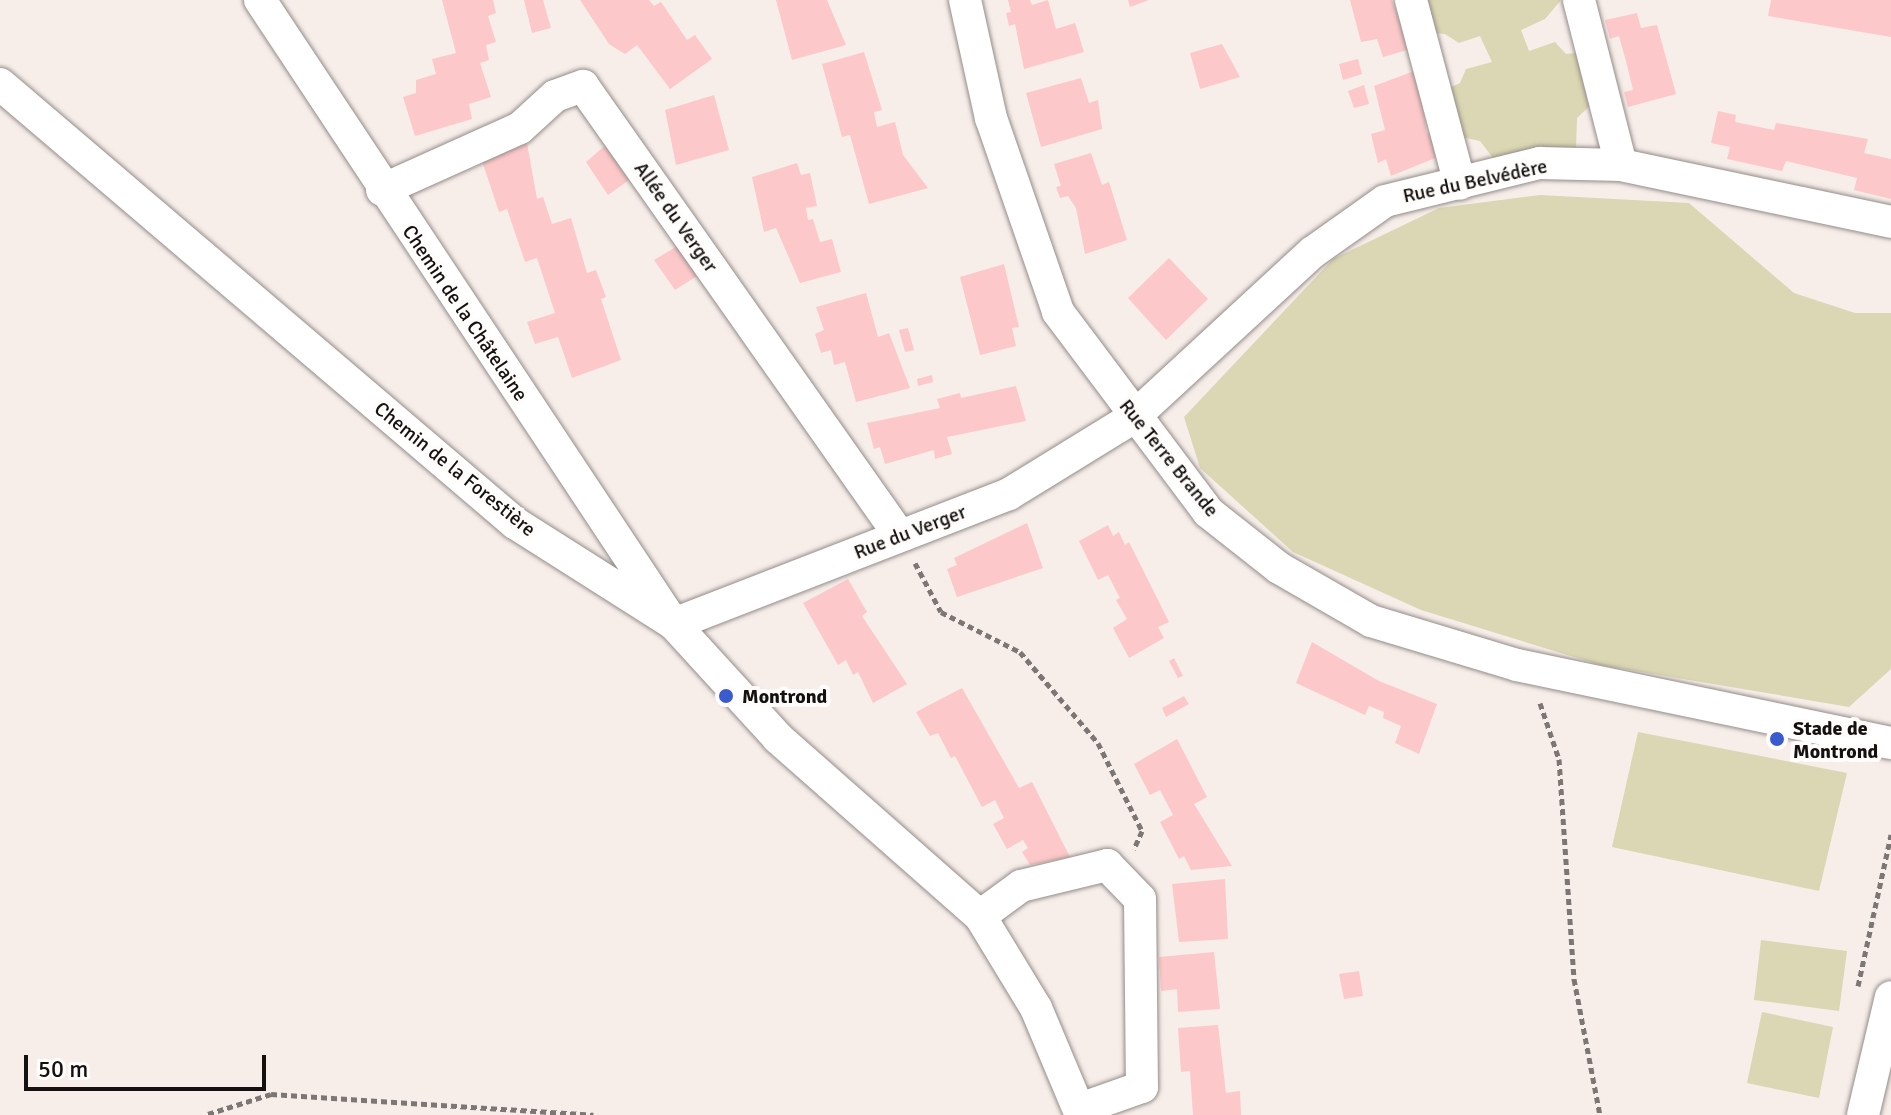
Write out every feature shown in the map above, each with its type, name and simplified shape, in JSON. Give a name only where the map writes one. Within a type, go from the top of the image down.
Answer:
[{"type":"street","name":"Chemin de la Châtelaine","points":[[260,0],[382,190],[674,624]]},
{"type":"street","name":"Rue Terre Brande","points":[[965,0],[991,118],[1058,312],[1208,512],[1279,568],[1371,621],[1517,665],[1891,743]]},
{"type":"street","points":[[1411,0],[1460,184]]},
{"type":"street","points":[[1579,0],[1621,165]]},
{"type":"street","name":"Chemin de la Forestière","points":[[0,84],[515,523],[674,624],[778,738],[980,916],[1036,1008],[1080,1112],[1142,1087],[1140,899],[1120,879]]},
{"type":"street","name":"Allée du Verger","points":[[382,190],[520,128],[555,96],[583,86],[900,536]]},
{"type":"street","name":"Rue du Belvédère","points":[[1134,417],[1313,252],[1385,201],[1540,163],[1621,165],[1891,222]]},
{"type":"street","name":"Rue du Verger","points":[[674,624],[1009,494],[1134,417]]},
{"type":"street","points":[[980,916],[1021,886],[1107,865],[1120,879]]},
{"type":"street","points":[[1863,1115],[1891,997]]},
{"type":"path","points":[[900,536],[941,612],[1020,652],[1098,743],[1142,831],[1120,879]]},
{"type":"path","points":[[1517,665],[1546,714],[1559,759],[1574,979],[1600,1115]]},
{"type":"path","points":[[1857,990],[1891,835]]},
{"type":"path","points":[[208,1114],[271,1094],[593,1115]]},
{"type":"shaded area","points":[[1417,0],[1561,0],[1545,19],[1521,30],[1529,51],[1555,42],[1566,54],[1587,52],[1596,100],[1577,118],[1576,149],[1536,149],[1493,158],[1480,141],[1457,136],[1445,90],[1460,83],[1466,69],[1492,62],[1480,36],[1459,43],[1445,34],[1427,32]]},
{"type":"shaded area","points":[[1540,195],[1689,203],[1794,293],[1855,313],[1891,313],[1891,669],[1849,707],[1600,665],[1421,610],[1293,552],[1200,468],[1184,417],[1333,259],[1439,208]]},
{"type":"shaded area","points":[[1638,732],[1847,773],[1819,891],[1612,847]]},
{"type":"shaded area","points":[[1761,940],[1847,951],[1839,1011],[1754,1000]]},
{"type":"shaded area","points":[[1762,1012],[1833,1027],[1819,1098],[1747,1083]]},
{"type":"building","points":[[442,0],[493,0],[496,13],[488,16],[496,42],[486,45],[489,60],[480,63],[491,97],[469,104],[472,119],[415,136],[403,97],[416,93],[416,80],[436,74],[432,59],[456,53]]},
{"type":"building","points":[[524,0],[543,0],[551,28],[532,33]]},
{"type":"building","points":[[580,0],[649,0],[654,6],[661,2],[687,40],[695,35],[712,59],[670,89],[637,45],[625,54],[609,44]]},
{"type":"building","points":[[776,0],[827,0],[846,45],[792,60]]},
{"type":"building","points":[[1008,0],[1030,0],[1032,5],[1048,0],[1056,29],[1075,23],[1084,52],[1024,69],[1015,24],[1009,26],[1006,13],[1011,12]]},
{"type":"building","points":[[1128,0],[1149,0],[1130,7]]},
{"type":"building","points":[[1350,0],[1392,0],[1410,49],[1383,57],[1377,39],[1361,42]]},
{"type":"building","points":[[1771,0],[1891,0],[1891,37],[1768,16]]},
{"type":"building","points":[[1637,13],[1641,28],[1657,25],[1676,94],[1628,107],[1624,92],[1633,90],[1627,65],[1619,36],[1610,39],[1605,20]]},
{"type":"building","points":[[1222,44],[1240,77],[1200,89],[1190,53]]},
{"type":"building","points":[[864,52],[882,110],[874,112],[877,127],[895,122],[903,155],[928,188],[869,204],[850,135],[842,137],[822,64]]},
{"type":"building","points":[[1358,59],[1362,74],[1343,80],[1339,64]]},
{"type":"building","points":[[1417,70],[1427,134],[1433,132],[1440,156],[1391,176],[1386,159],[1378,163],[1371,134],[1385,130],[1374,86]]},
{"type":"building","points":[[1081,78],[1089,103],[1098,100],[1102,129],[1041,147],[1026,93]]},
{"type":"building","points":[[1364,85],[1369,104],[1354,108],[1348,91]]},
{"type":"building","points":[[714,95],[729,150],[676,165],[665,110]]},
{"type":"building","points":[[1718,111],[1736,115],[1735,122],[1774,130],[1776,123],[1868,139],[1864,153],[1891,159],[1891,199],[1854,190],[1857,178],[1786,161],[1782,171],[1727,159],[1730,147],[1711,143]]},
{"type":"building","points":[[527,143],[537,199],[543,197],[552,224],[571,218],[587,273],[596,270],[606,297],[601,299],[621,360],[572,378],[558,337],[535,344],[527,322],[555,313],[537,258],[525,262],[507,209],[499,212],[481,158]]},
{"type":"building","points":[[607,144],[632,178],[608,195],[586,162]]},
{"type":"building","points":[[1091,153],[1102,185],[1109,182],[1127,240],[1085,254],[1076,208],[1068,196],[1060,198],[1056,187],[1061,186],[1054,164]]},
{"type":"building","points":[[797,163],[801,175],[810,173],[817,206],[806,208],[808,220],[813,219],[820,242],[832,239],[841,272],[800,283],[776,228],[764,232],[752,177]]},
{"type":"building","points":[[679,245],[700,274],[675,290],[654,260]]},
{"type":"building","points":[[1169,258],[1208,299],[1166,340],[1128,298]]},
{"type":"building","points":[[1004,264],[1019,327],[1012,328],[1016,346],[980,355],[960,277]]},
{"type":"building","points":[[866,293],[878,337],[889,333],[910,388],[856,402],[845,362],[834,365],[831,350],[821,353],[815,334],[824,330],[816,307]]},
{"type":"building","points":[[908,328],[914,350],[905,352],[899,330]]},
{"type":"building","points":[[932,375],[933,382],[918,386],[917,379]]},
{"type":"building","points":[[1016,386],[1026,421],[947,437],[952,454],[935,459],[934,450],[885,464],[880,447],[874,449],[867,423],[940,408],[937,399],[960,393],[961,398]]},
{"type":"building","points":[[1027,523],[1043,568],[957,597],[947,569],[957,565],[954,558]]},
{"type":"building","points":[[1108,525],[1113,536],[1119,532],[1125,545],[1129,542],[1169,622],[1158,627],[1164,638],[1129,658],[1113,628],[1127,619],[1116,600],[1120,598],[1108,575],[1098,580],[1079,541]]},
{"type":"building","points":[[848,579],[867,612],[862,616],[907,684],[873,703],[858,672],[853,675],[846,660],[838,665],[803,603]]},
{"type":"building","points":[[1312,642],[1379,681],[1437,704],[1419,754],[1395,743],[1401,726],[1383,718],[1384,712],[1369,706],[1365,715],[1296,683]]},
{"type":"building","points":[[1174,658],[1183,676],[1178,678],[1169,661]]},
{"type":"building","points":[[962,688],[1019,788],[1032,782],[1070,857],[1030,865],[1022,852],[1028,848],[1023,840],[1007,849],[993,824],[1004,818],[995,800],[982,807],[955,756],[951,758],[938,733],[930,736],[916,712]]},
{"type":"building","points":[[1184,696],[1189,704],[1166,717],[1162,708]]},
{"type":"building","points":[[1177,739],[1207,797],[1194,804],[1232,866],[1191,870],[1184,856],[1179,859],[1160,822],[1173,815],[1160,790],[1150,795],[1134,764]]},
{"type":"building","points":[[1225,879],[1228,939],[1179,942],[1172,884]]},
{"type":"building","points":[[1214,952],[1220,1009],[1178,1012],[1177,989],[1161,991],[1159,957]]},
{"type":"building","points":[[1359,971],[1363,996],[1344,999],[1339,974]]},
{"type":"building","points":[[1218,1025],[1226,1093],[1240,1091],[1241,1115],[1193,1115],[1190,1071],[1181,1072],[1178,1028]]},
{"type":"place","name":"Montrond","points":[[726,696]]},
{"type":"place","name":"Stade de Montrond","points":[[1777,739]]}]
